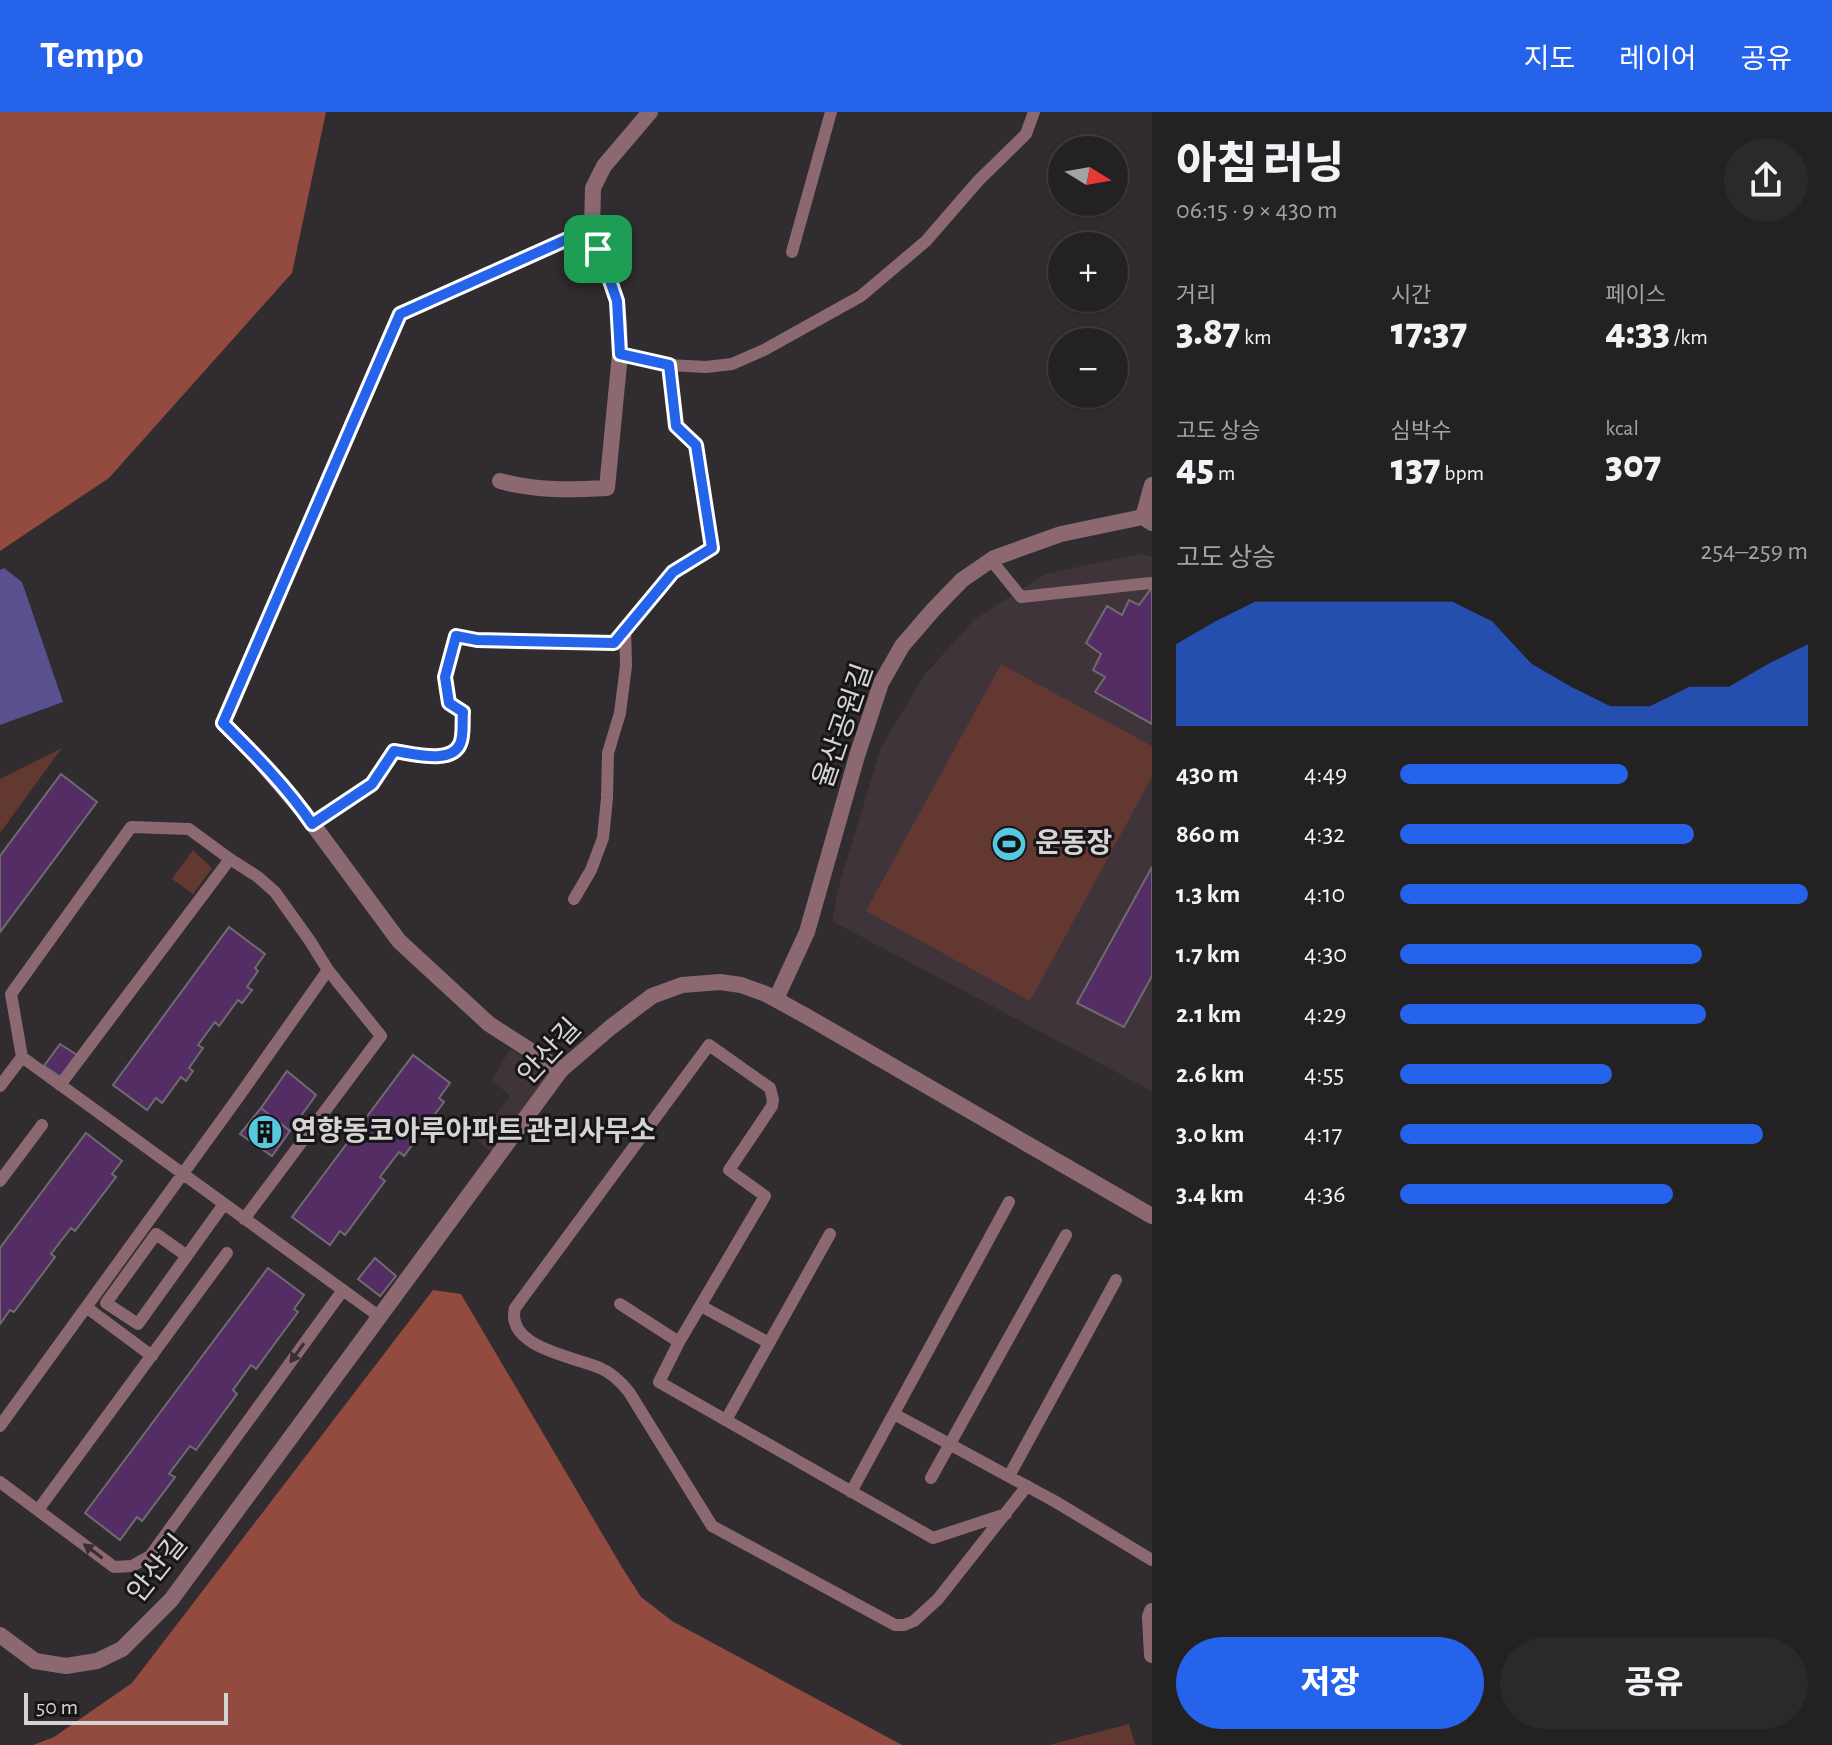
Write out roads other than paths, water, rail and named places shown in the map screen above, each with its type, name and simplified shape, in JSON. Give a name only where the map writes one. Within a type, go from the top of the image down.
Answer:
[{"type":"street","points":[[500,481],[561,491],[607,488],[620,354],[617,301],[592,228],[593,188],[604,166],[650,112]]},
{"type":"street","points":[[561,1070],[489,1024],[399,941],[303,811],[223,723],[400,314],[592,228]]},
{"type":"street","name":"율산공원길","points":[[776,999],[807,932],[881,683],[902,646],[962,580],[991,560],[1061,534],[1147,520],[1152,485]]},
{"type":"street","name":"안산길","points":[[0,1635],[35,1661],[66,1666],[97,1661],[122,1649],[171,1600],[561,1070],[652,996],[682,985],[720,982],[766,994],[1152,1216]]},
{"type":"street","points":[[1152,1611],[1152,1655]]},
{"type":"lane","points":[[792,252],[831,112]]},
{"type":"lane","points":[[620,354],[669,365],[706,367],[732,364],[764,350],[861,296],[926,241],[978,181],[1026,134],[1034,112]]},
{"type":"lane","points":[[312,824],[372,784],[394,751],[436,757],[452,754],[460,744],[463,712],[449,703],[445,677],[456,636],[477,640],[614,643],[673,572],[712,548],[696,445],[676,426],[669,365]]},
{"type":"lane","points":[[991,560],[1021,597],[1152,584]]},
{"type":"lane","points":[[574,899],[591,870],[603,838],[608,753],[620,713],[626,666],[625,628]]},
{"type":"lane","points":[[244,1219],[381,1036],[328,970],[275,892],[258,877],[189,829],[131,827],[11,994],[22,1057],[182,1174],[224,1204],[244,1219],[380,1317]]},
{"type":"lane","points":[[60,1085],[230,859]]},
{"type":"lane","points":[[0,1426],[328,970]]},
{"type":"lane","points":[[1006,1514],[933,1538],[659,1382],[679,1342],[765,1196],[729,1170],[772,1106],[770,1088],[709,1045],[515,1308],[513,1316],[517,1329],[548,1351],[603,1369],[618,1379],[712,1526],[895,1625],[914,1621],[938,1599],[1006,1514],[1027,1486]]},
{"type":"lane","points":[[0,1086],[22,1057]]},
{"type":"lane","points":[[0,1181],[42,1125]]},
{"type":"lane","points":[[851,1492],[1009,1202]]},
{"type":"lane","points":[[187,1256],[156,1234],[106,1303],[138,1324],[187,1256],[224,1204]]},
{"type":"lane","points":[[726,1420],[830,1234]]},
{"type":"lane","points":[[931,1478],[1066,1235]]},
{"type":"lane","points":[[38,1510],[227,1253]]},
{"type":"lane","points":[[1009,1476],[1116,1280]]},
{"type":"lane","points":[[0,1482],[114,1567],[132,1566],[150,1556],[343,1290]]},
{"type":"lane","points":[[620,1304],[679,1342]]},
{"type":"lane","points":[[701,1306],[769,1343]]},
{"type":"lane","points":[[86,1307],[152,1356]]},
{"type":"lane","points":[[894,1414],[1027,1486],[1152,1560]]},
{"type":"place","name":"운동장","points":[[1009,844]]},
{"type":"place","name":"연향동코아루아파트 관리사무소","points":[[265,1132]]}]
